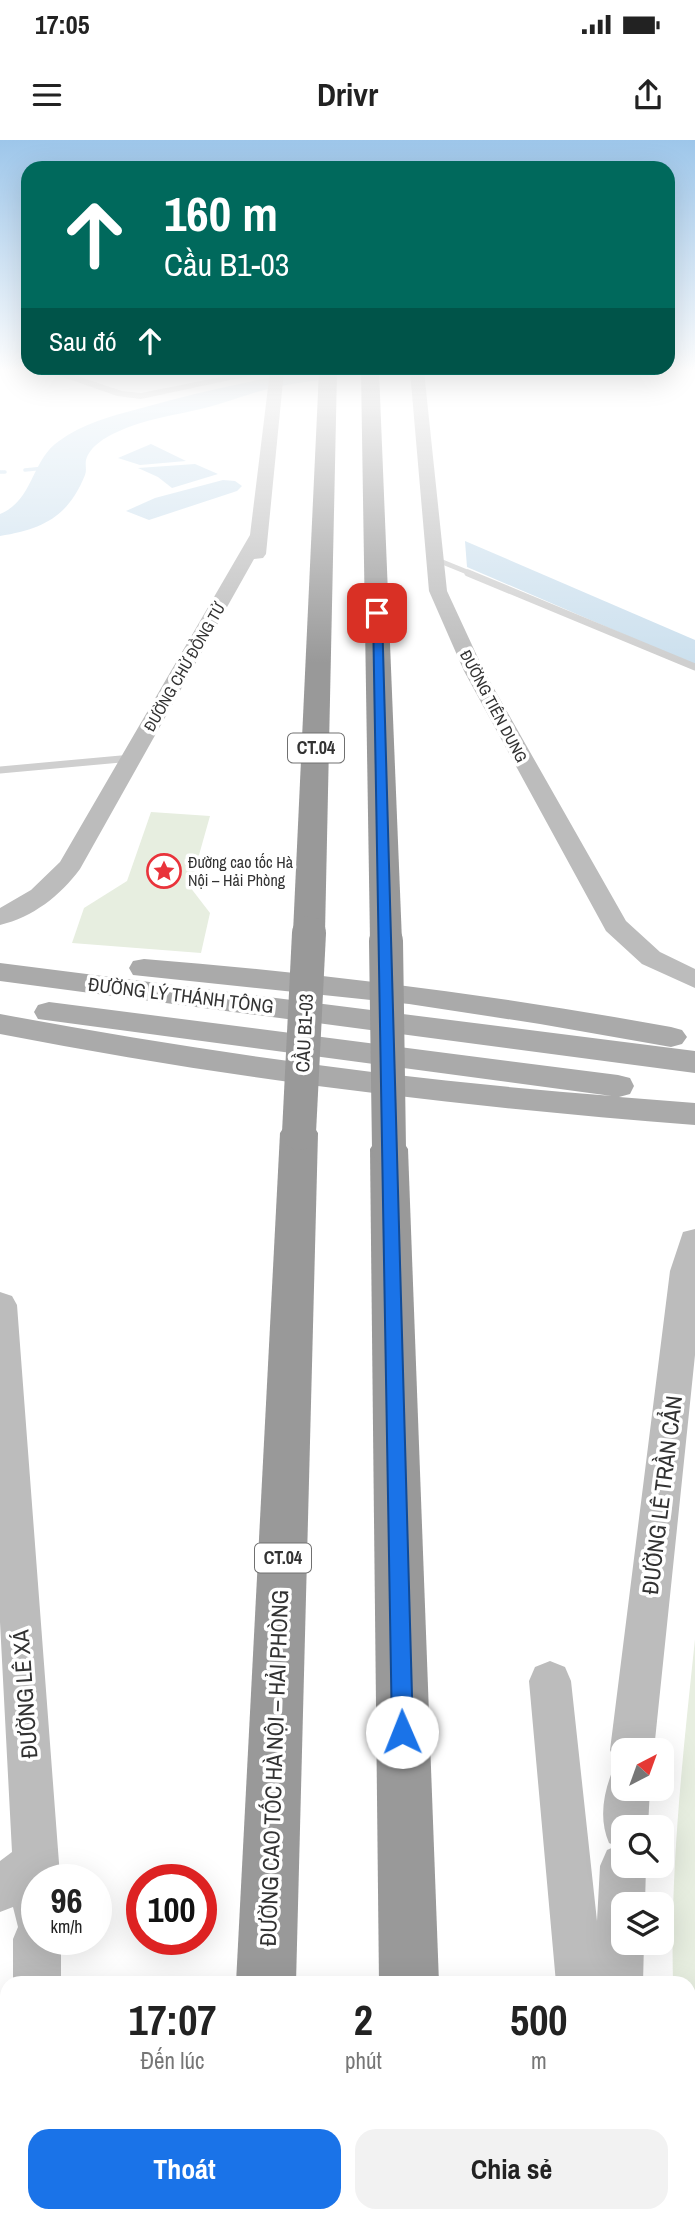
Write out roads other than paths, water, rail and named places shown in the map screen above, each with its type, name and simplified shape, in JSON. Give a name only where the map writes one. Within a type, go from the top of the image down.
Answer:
[{"type":"highway","name":"CẦU B1-03","points":[[299,1133],[326,468]]},
{"type":"highway","points":[[372,468],[386,941],[408,1976]]},
{"type":"highway","name":"ĐƯỜNG CAO TỐC HÀ NỘI – HẢI PHÒNG","points":[[266,1976],[299,1133]]},
{"type":"main road","name":"ĐƯỜNG CHỬ ĐỒNG TỬ","points":[[0,917],[34,899],[65,873],[259,536],[267,468]]},
{"type":"main road","name":"ĐƯỜNG TIÊN DUNG","points":[[426,468],[438,591],[483,689],[615,925],[651,958],[695,979]]},
{"type":"main road","points":[[253,585],[259,536]]},
{"type":"main road","points":[[438,591],[444,651]]},
{"type":"main road","points":[[0,958],[285,980],[622,1027],[695,1042]]},
{"type":"main road","name":"ĐƯỜNG LÝ THÁNH TÔNG","points":[[0,972],[695,1062]]},
{"type":"main road","name":"ĐƯỜNG LÝ THÁNH TÔNG","points":[[0,1006],[695,1096]]},
{"type":"main road","points":[[0,1024],[141,1052],[290,1075],[477,1096],[695,1114]]},
{"type":"main road","name":"ĐƯỜNG LÊ TRẦN CẨN","points":[[633,1738],[687,1271],[695,1241]]},
{"type":"main road","name":"ĐƯỜNG LÊ XÁ","points":[[0,1305],[36,1863]]},
{"type":"main road","points":[[550,1681],[579,1976]]},
{"type":"main road","points":[[0,1889],[36,1863]]},
{"type":"main road","points":[[619,1976],[623,1878]]},
{"type":"main road","points":[[37,1955],[37,1976]]},
{"type":"lane","points":[[435,559],[695,667]]},
{"type":"lane","points":[[0,770],[132,758]]},
{"type":"water","points":[[38,468],[86,468],[71,501],[52,519],[29,529],[0,536],[0,514],[11,508],[26,490]]},
{"type":"water","points":[[138,468],[205,468],[218,474],[172,488],[158,477]]},
{"type":"water","points":[[223,480],[235,481],[242,486],[237,491],[149,520],[126,511],[155,498]]},
{"type":"water","points":[[465,541],[695,640],[695,665],[467,567]]},
{"type":"waterway","points":[[25,470],[43,468]]},
{"type":"waterway","points":[[0,472],[5,472]]},
{"type":"place","name":"Đường cao tốc Hà Nội – Hải Phòng","points":[[164,871]]}]
